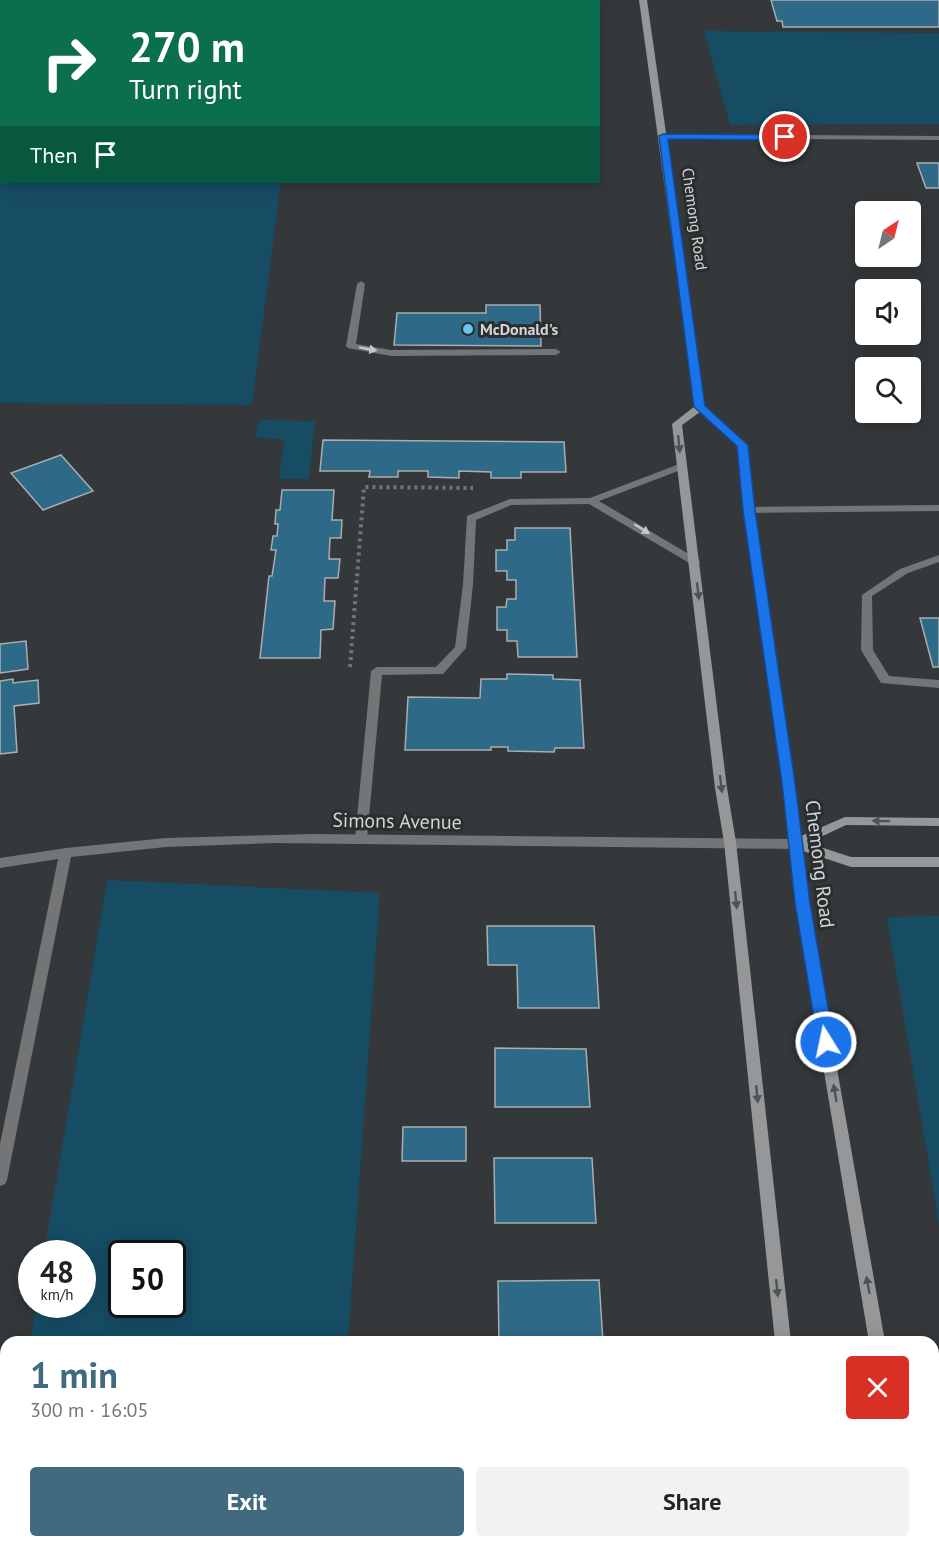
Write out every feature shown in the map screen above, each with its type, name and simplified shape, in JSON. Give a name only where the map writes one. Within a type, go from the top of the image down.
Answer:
[{"type":"main road","name":"Chemong Road","points":[[643,0],[700,407],[742,445],[749,510],[789,783],[802,903],[876,1336]]},
{"type":"main road","points":[[700,407],[677,424],[721,788],[730,842],[782,1336]]},
{"type":"main road","points":[[795,844],[845,821],[939,822]]},
{"type":"main road","points":[[795,844],[851,862],[939,862]]},
{"type":"street","points":[[663,136],[939,138]]},
{"type":"street","points":[[360,284],[351,346],[391,353],[556,352]]},
{"type":"street","points":[[361,839],[377,671],[440,671],[460,648],[468,585],[471,518],[510,502],[591,501],[682,466]]},
{"type":"street","points":[[591,501],[694,562]]},
{"type":"street","points":[[749,510],[939,508]]},
{"type":"street","points":[[939,558],[904,571],[867,594],[867,650],[885,680],[939,684]]},
{"type":"street","name":"Simons Avenue","points":[[0,863],[66,853],[188,841],[361,839],[795,844]]},
{"type":"street","points":[[0,1180],[66,853]]},
{"type":"path","points":[[377,671],[350,672],[364,487],[474,488]]},
{"type":"shaded area","points":[[704,31],[939,33],[939,124],[730,125]]},
{"type":"shaded area","points":[[0,183],[281,183],[252,405],[0,403]]},
{"type":"shaded area","points":[[259,420],[315,421],[309,479],[279,479],[284,440],[255,437]]},
{"type":"shaded area","points":[[107,880],[380,893],[348,1336],[31,1336],[34,1318],[96,1318],[96,1240],[46,1240]]},
{"type":"shaded area","points":[[939,916],[939,1225],[887,917]]},
{"type":"building","points":[[771,0],[939,0],[939,27],[783,27],[782,21],[777,21]]},
{"type":"building","points":[[917,163],[939,163],[939,188],[926,188]]},
{"type":"building","name":"McDonald's","points":[[486,305],[540,305],[541,346],[394,345],[397,313],[486,313]]},
{"type":"building","points":[[323,440],[564,442],[566,472],[521,472],[521,478],[491,478],[491,472],[459,471],[459,478],[428,477],[428,471],[398,471],[398,477],[369,477],[370,471],[320,471]]},
{"type":"building","points":[[61,455],[93,491],[43,510],[11,473]]},
{"type":"building","points":[[282,490],[334,490],[332,520],[342,520],[341,538],[330,538],[329,559],[340,559],[338,578],[325,578],[324,601],[335,601],[333,629],[321,630],[320,658],[260,658],[269,576],[272,576],[276,550],[271,550],[273,536],[277,536],[276,510],[280,510]]},
{"type":"building","points":[[515,528],[570,528],[577,657],[518,657],[517,641],[507,641],[507,630],[497,630],[497,607],[506,607],[507,599],[516,599],[516,580],[507,580],[507,571],[496,571],[496,550],[507,550],[507,540],[515,540]]},
{"type":"building","points":[[920,618],[939,618],[939,667],[933,667]]},
{"type":"building","points":[[26,641],[28,669],[0,673],[0,644]]},
{"type":"building","points":[[507,674],[553,675],[553,679],[580,680],[584,748],[555,748],[554,752],[508,751],[508,747],[491,747],[491,750],[405,750],[408,697],[480,698],[481,679],[507,679]]},
{"type":"building","points":[[13,679],[13,683],[38,680],[39,703],[14,706],[17,752],[0,754],[0,681]]},
{"type":"building","points":[[487,926],[594,926],[599,1008],[518,1008],[517,965],[488,965]]},
{"type":"building","points":[[495,1048],[586,1049],[590,1107],[495,1107]]},
{"type":"building","points":[[403,1127],[466,1127],[466,1161],[402,1161]]},
{"type":"building","points":[[494,1158],[592,1158],[596,1223],[495,1223]]},
{"type":"building","points":[[599,1280],[603,1336],[499,1336],[498,1281]]},
{"type":"place","name":"McDonald's","points":[[468,329]]},
{"type":"route","points":[[785,137],[663,136],[700,407],[742,445],[749,510],[789,783],[802,903],[826,1042]]}]
